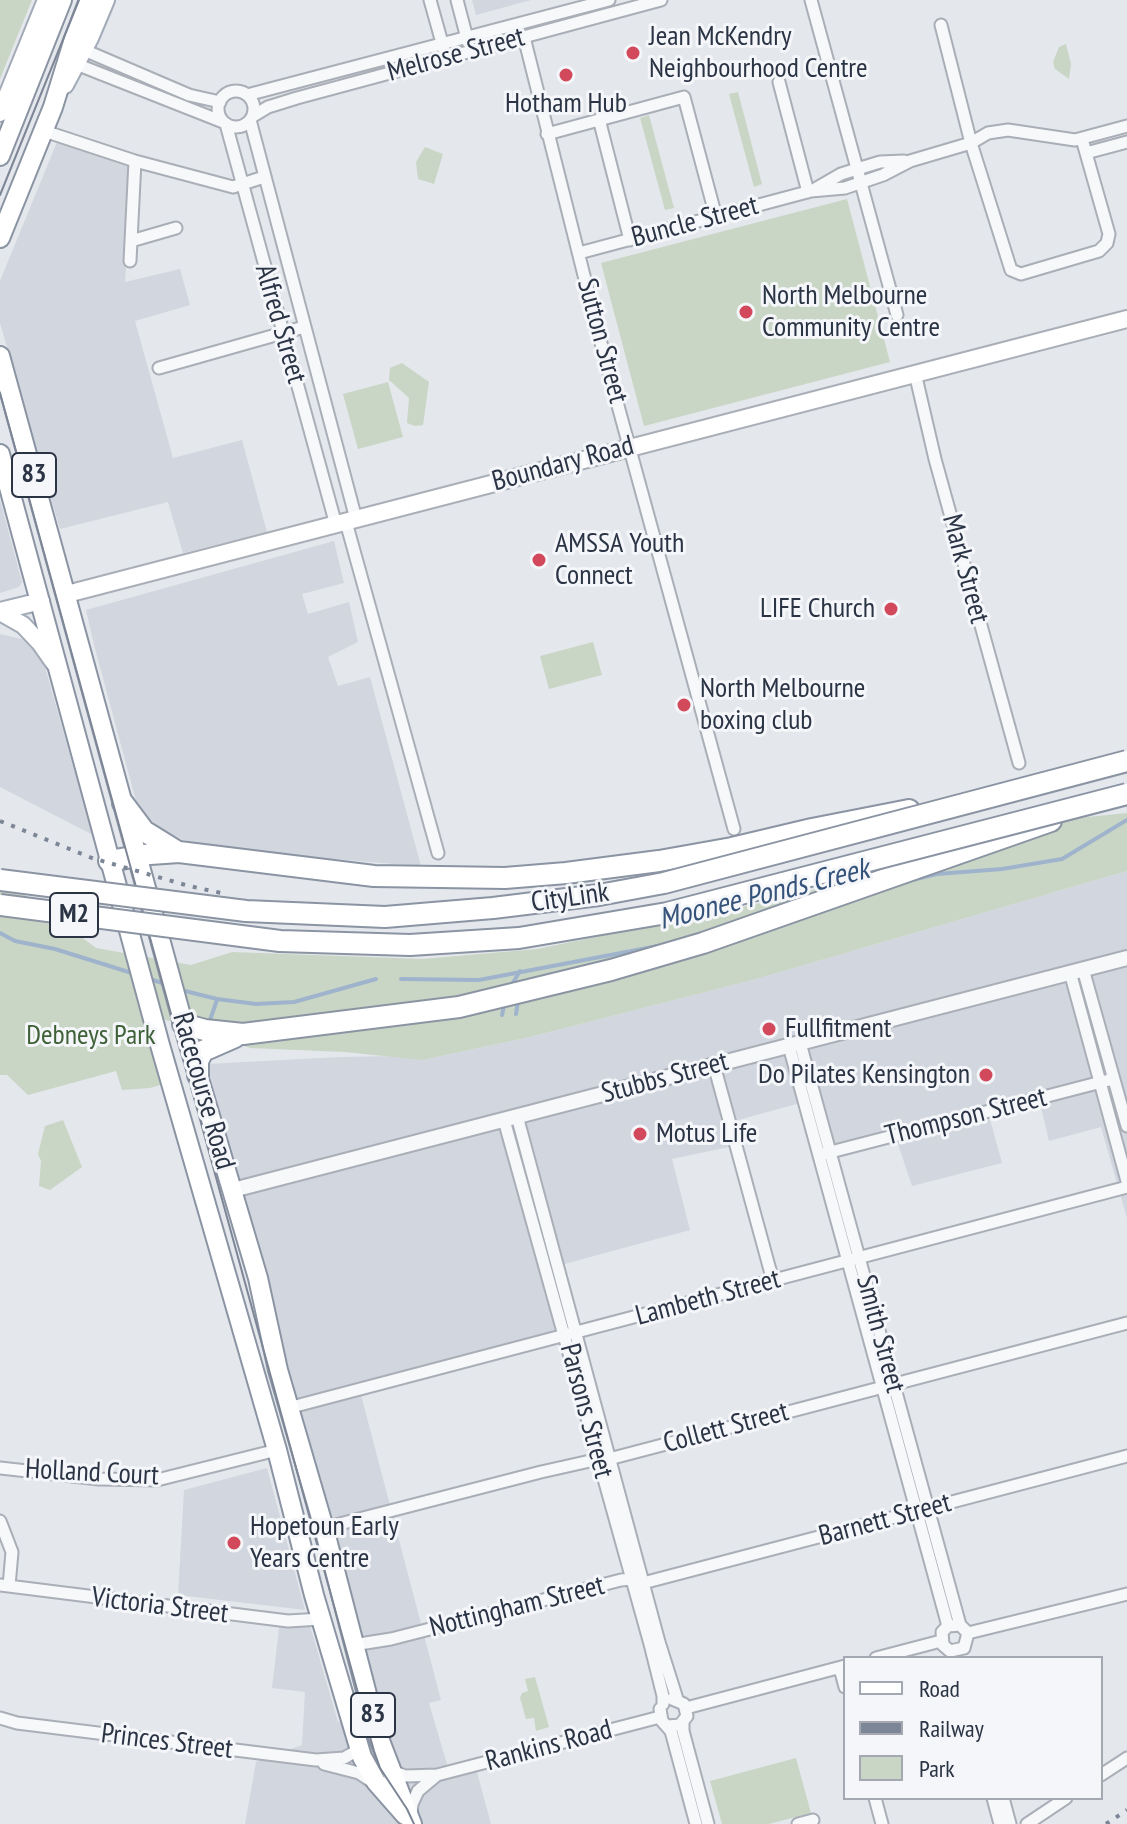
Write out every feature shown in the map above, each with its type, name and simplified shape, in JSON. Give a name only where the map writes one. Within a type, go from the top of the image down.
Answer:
[{"type":"highway","points":[[0,156],[62,0]]},
{"type":"highway","points":[[0,238],[53,107],[89,0]]},
{"type":"highway","name":"Racecourse Road","points":[[0,356],[182,1020],[258,1278],[288,1408],[324,1528],[354,1649],[388,1764],[401,1791],[411,1824]]},
{"type":"highway","name":"Racecourse Road","points":[[0,454],[62,675],[109,861],[277,1450],[321,1619],[360,1749],[373,1776],[411,1824]]},
{"type":"highway","name":"Boundary Road","points":[[41,601],[67,594]]},
{"type":"highway","name":"CityLink","points":[[0,880],[246,911],[385,917],[493,908],[599,895],[664,883],[1127,761]]},
{"type":"highway","points":[[109,861],[184,853],[417,878],[505,878],[566,873],[732,848],[812,829],[1037,785]]},
{"type":"highway","points":[[148,1001],[160,1012],[218,1038],[459,1007],[611,970],[703,943],[1127,794]]},
{"type":"highway","name":"CityLink","points":[[0,905],[280,941],[410,945],[504,939],[667,913],[1127,794]]},
{"type":"highway","points":[[123,803],[144,831],[184,853]]},
{"type":"highway","points":[[198,1075],[201,1055],[218,1038]]},
{"type":"highway","name":"Stubbs Street","points":[[202,1193],[233,1190]]},
{"type":"highway","points":[[266,1414],[288,1408]]},
{"type":"main road","points":[[0,113],[46,0]]},
{"type":"main road","points":[[53,107],[106,0]]},
{"type":"main road","name":"Boundary Road","points":[[67,594],[1127,319]]},
{"type":"main road","name":"Boundary Road","points":[[0,612],[41,601]]},
{"type":"main road","points":[[0,612],[16,620],[34,636],[62,675]]},
{"type":"street","points":[[430,0],[446,58]]},
{"type":"street","points":[[457,0],[471,52]]},
{"type":"street","name":"Melrose Street","points":[[247,95],[609,0]]},
{"type":"street","name":"Melrose Street","points":[[252,118],[268,107],[297,98],[661,0]]},
{"type":"street","points":[[811,0],[897,315]]},
{"type":"street","points":[[594,4],[598,17]]},
{"type":"street","points":[[941,25],[971,143],[1011,270],[1021,274],[1099,251],[1107,243],[1109,234],[1082,139]]},
{"type":"street","name":"Sutton Street","points":[[524,37],[547,134],[734,829]]},
{"type":"street","points":[[80,57],[190,95],[220,102]]},
{"type":"street","points":[[80,57],[159,98],[224,123],[239,127],[252,118],[254,107],[247,95],[230,93],[220,102],[219,112],[224,123]]},
{"type":"street","points":[[779,82],[810,192]]},
{"type":"street","points":[[293,84],[297,98]]},
{"type":"street","points":[[159,98],[165,85]]},
{"type":"street","points":[[547,134],[684,97],[716,217]]},
{"type":"street","name":"Alfred Street","points":[[252,118],[264,177],[304,327],[346,522]]},
{"type":"street","points":[[599,119],[630,240]]},
{"type":"street","name":"Alfred Street","points":[[224,123],[283,333],[346,522],[438,853]]},
{"type":"street","name":"Buncle Street","points":[[579,253],[810,192],[845,188],[883,175],[910,161],[971,143],[988,133],[1008,130],[1048,138],[1082,139],[1127,126]]},
{"type":"street","points":[[44,131],[135,161],[233,187],[264,177]]},
{"type":"street","points":[[1086,153],[1127,142]]},
{"type":"street","points":[[130,261],[135,161]]},
{"type":"street","name":"Buncle Street","points":[[810,192],[841,174],[880,162],[910,161]]},
{"type":"street","points":[[131,241],[176,228]]},
{"type":"street","points":[[159,368],[304,327]]},
{"type":"street","name":"Mark Street","points":[[915,373],[935,459],[1019,763]]},
{"type":"street","name":"Stubbs Street","points":[[233,1190],[1127,958]]},
{"type":"street","points":[[1076,971],[1127,1126]]},
{"type":"street","points":[[1076,971],[1100,1083],[1127,1181]]},
{"type":"street","name":"Smith Street","points":[[794,1044],[922,1510],[959,1628]]},
{"type":"street","points":[[714,1065],[773,1281]]},
{"type":"street","name":"Thompson Street","points":[[824,1153],[1113,1079]]},
{"type":"street","name":"Parsons Street","points":[[511,1118],[637,1581],[663,1704]]},
{"type":"street","name":"Lambeth Street","points":[[288,1408],[1127,1187]]},
{"type":"street","name":"Collett Street","points":[[324,1528],[604,1459],[1127,1323]]},
{"type":"street","name":"Holland Court","points":[[0,1468],[99,1479],[157,1480],[277,1450]]},
{"type":"street","name":"Barnett Street","points":[[637,1581],[1127,1456]]},
{"type":"street","points":[[0,1521],[12,1552],[5,1586]]},
{"type":"street","name":"Parsons Street","points":[[637,1581],[677,1699]]},
{"type":"street","name":"Nottingham Street","points":[[354,1649],[637,1581]]},
{"type":"street","name":"Victoria Street","points":[[5,1586],[301,1621],[321,1619]]},
{"type":"street","points":[[959,1628],[960,1654],[946,1649],[941,1641],[942,1632],[959,1628],[1127,1594]]},
{"type":"street","points":[[884,1656],[941,1641]]},
{"type":"street","points":[[686,1708],[842,1667]]},
{"type":"street","points":[[696,1824],[664,1721],[663,1704],[669,1699],[677,1699],[686,1708],[683,1731],[708,1824]]},
{"type":"street","name":"Princes Street","points":[[0,1721],[316,1760],[362,1774],[387,1795]]},
{"type":"street","points":[[664,1721],[676,1727],[683,1723]]},
{"type":"street","name":"Rankins Road","points":[[388,1764],[405,1776],[437,1775],[664,1721]]},
{"type":"street","name":"Princes Street","points":[[316,1760],[344,1758],[360,1749]]},
{"type":"street","points":[[1103,1774],[1127,1758]]},
{"type":"street","points":[[411,1824],[412,1804],[416,1795],[425,1783],[437,1775]]},
{"type":"street","points":[[876,1800],[882,1824]]},
{"type":"street","points":[[994,1800],[1000,1824]]},
{"type":"street","points":[[1004,1800],[1010,1824]]},
{"type":"street","points":[[1027,1824],[1063,1800]]},
{"type":"street","points":[[798,1824],[813,1820]]},
{"type":"shaded area","points":[[472,0],[531,0],[476,15]]},
{"type":"shaded area","points":[[59,137],[133,165],[125,282],[180,269],[190,305],[135,321],[173,458],[242,440],[267,532],[183,553],[168,502],[60,529],[0,323],[0,281]]},
{"type":"shaded area","points":[[0,500],[22,582],[19,587],[0,593]]},
{"type":"shaded area","points":[[334,541],[344,583],[302,594],[308,614],[349,602],[358,642],[328,657],[338,686],[370,677],[421,866],[215,846],[183,840],[159,828],[136,801],[94,645],[86,610]]},
{"type":"shaded area","points":[[0,634],[27,640],[44,664],[93,835],[0,787]]},
{"type":"shaded area","points":[[1127,871],[1127,1218],[1101,1127],[1049,1141],[1039,1099],[988,1112],[1002,1163],[912,1186],[895,1135],[819,1155],[804,1102],[731,1122],[738,1145],[672,1159],[690,1230],[546,1269],[565,1336],[360,1391],[441,1700],[429,1703],[449,1771],[475,1765],[491,1824],[245,1824],[256,1762],[302,1745],[305,1692],[272,1688],[280,1620],[309,1622],[338,1722],[378,1711],[207,1064],[339,1057],[398,1056],[423,1060],[530,1037],[756,979]]},
{"type":"shaded area","name":"Hopetoun Early Years Centre","points":[[267,1468],[305,1610],[178,1595],[184,1490]]},
{"type":"green space","points":[[0,0],[32,0],[0,79]]},
{"type":"green space","points":[[1066,44],[1071,64],[1069,79],[1055,69],[1053,62],[1059,47]]},
{"type":"green space","points":[[738,92],[762,184],[754,187],[729,94]]},
{"type":"green space","points":[[649,115],[674,208],[665,210],[640,118]]},
{"type":"green space","points":[[425,147],[443,154],[434,184],[418,179],[416,162]]},
{"type":"green space","name":"North Melbourne Community Centre","points":[[847,199],[890,362],[644,426],[601,263]]},
{"type":"green space","points":[[402,363],[429,382],[423,425],[407,423],[409,398],[389,380],[390,368]]},
{"type":"green space","points":[[388,382],[403,437],[358,449],[343,394]]},
{"type":"green space","points":[[593,642],[602,675],[549,689],[540,656]]},
{"type":"green space","name":"Debneys Park","points":[[1127,813],[1127,871],[756,979],[530,1037],[423,1060],[344,1052],[250,1048],[142,1012],[163,1084],[122,1090],[116,1071],[28,1095],[7,1075],[0,1075],[0,880],[33,900],[96,948],[191,965],[232,952],[422,959],[537,949],[776,900],[1078,818]]},
{"type":"green space","points":[[63,1120],[82,1167],[50,1190],[39,1186],[41,1161],[38,1154],[45,1126]]},
{"type":"green space","points":[[535,1677],[549,1727],[536,1731],[534,1718],[526,1719],[520,1698],[522,1693],[528,1691],[525,1679]]},
{"type":"green space","points":[[796,1758],[811,1813],[769,1824],[722,1824],[710,1781]]},
{"type":"waterway","name":"Moonee Ponds Creek","points":[[908,881],[937,874],[1002,869],[1062,859],[1127,820]]},
{"type":"waterway","name":"Moonee Ponds Creek","points":[[0,933],[15,941],[55,949],[135,974]]},
{"type":"waterway","name":"Moonee Ponds Creek","points":[[401,979],[479,980],[663,945]]},
{"type":"waterway","points":[[511,986],[520,971]]},
{"type":"waterway","name":"Moonee Ponds Creek","points":[[147,978],[165,984]]},
{"type":"waterway","name":"Moonee Ponds Creek","points":[[181,990],[256,1004],[294,1002],[376,979]]},
{"type":"waterway","points":[[210,1020],[217,1000]]},
{"type":"waterway","points":[[516,1014],[518,1001]]},
{"type":"waterway","points":[[502,1015],[505,1002]]},
{"type":"tram line","points":[[0,195],[79,0]]},
{"type":"tram line","points":[[0,393],[374,1751],[380,1768],[414,1824]]},
{"type":"railway","points":[[0,821],[92,858],[226,894]]},
{"type":"railway","points":[[1106,1824],[1127,1810]]},
{"type":"place","name":"Jean McKendry Neighbourhood Centre","points":[[633,53]]},
{"type":"place","name":"Hotham Hub","points":[[566,75]]},
{"type":"place","name":"North Melbourne Community Centre","points":[[746,312]]},
{"type":"place","name":"AMSSA Youth Connect","points":[[539,560]]},
{"type":"place","name":"LIFE Church","points":[[891,609]]},
{"type":"place","name":"North Melbourne boxing club","points":[[684,705]]},
{"type":"place","name":"Fullfitment","points":[[769,1029]]},
{"type":"place","name":"Do Pilates Kensington","points":[[986,1075]]},
{"type":"place","name":"Motus Life","points":[[640,1134]]},
{"type":"place","name":"Hopetoun Early Years Centre","points":[[234,1543]]}]
